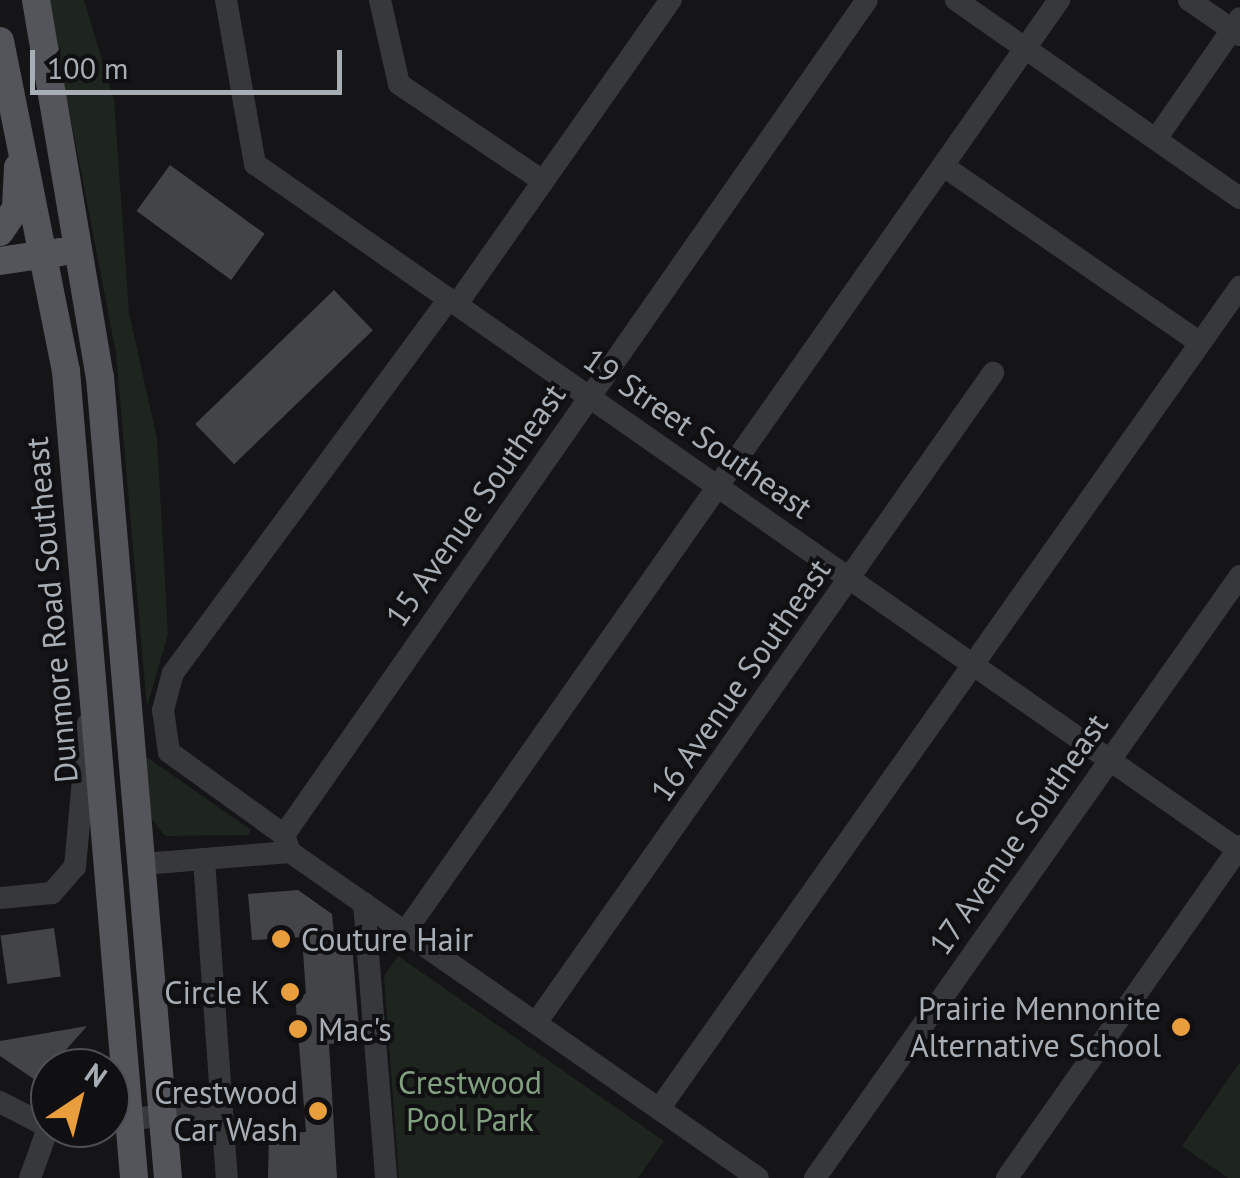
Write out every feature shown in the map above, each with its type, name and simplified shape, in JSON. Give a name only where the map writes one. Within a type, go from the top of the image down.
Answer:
[{"type":"main road","points":[[36,0],[82,250],[143,864],[168,1178]]},
{"type":"main road","name":"Dunmore Road Southeast","points":[[0,41],[46,254],[93,687],[115,1048]]},
{"type":"main road","points":[[0,232],[16,208],[19,120]]},
{"type":"main road","points":[[0,261],[82,250]]},
{"type":"main road","name":"Dunmore Road Southeast","points":[[127,1148],[134,1178]]},
{"type":"street","name":"19 Street Southeast","points":[[226,0],[256,164],[1239,849]]},
{"type":"street","points":[[380,0],[399,84],[543,180]]},
{"type":"street","points":[[671,0],[453,302],[173,673],[163,710],[169,752],[364,903],[758,1178]]},
{"type":"street","name":"15 Avenue Southeast","points":[[287,843],[590,397],[867,0]]},
{"type":"street","points":[[956,0],[1240,198]]},
{"type":"street","points":[[405,932],[1059,0]]},
{"type":"street","points":[[1156,140],[1237,27],[1190,0]]},
{"type":"street","points":[[944,167],[1199,342]]},
{"type":"street","points":[[659,1109],[976,666],[1240,287]]},
{"type":"street","name":"16 Avenue Southeast","points":[[536,1023],[993,373]]},
{"type":"street","name":"17 Avenue Southeast","points":[[816,1178],[1240,576]]},
{"type":"street","points":[[0,898],[52,893],[80,851],[93,687]]},
{"type":"street","points":[[143,864],[204,860],[287,843]]},
{"type":"street","points":[[1007,1178],[1239,849]]},
{"type":"street","points":[[204,860],[227,1178]]},
{"type":"street","points":[[364,903],[386,1178]]},
{"type":"street","points":[[0,1102],[30,1118]]},
{"type":"street","points":[[130,1120],[222,1108]]},
{"type":"street","points":[[30,1178],[41,1148]]},
{"type":"green space","points":[[48,0],[84,0],[114,100],[129,313],[157,439],[168,634],[147,707],[116,353]]},
{"type":"green space","points":[[145,756],[251,830],[249,835],[165,836],[151,818]]},
{"type":"green space","name":"Crestwood Pool Park","points":[[398,956],[664,1141],[638,1178],[399,1178],[384,976]]},
{"type":"green space","points":[[1240,1062],[1240,1178],[1228,1178],[1182,1146]]},
{"type":"building","points":[[170,165],[265,234],[231,280],[136,211]]},
{"type":"building","points":[[334,290],[373,330],[234,464],[195,424]]},
{"type":"building","points":[[298,890],[332,914],[334,934],[351,933],[360,1041],[329,1044],[337,1178],[268,1178],[269,1134],[306,1132],[295,995],[306,994],[302,937],[252,940],[248,894]]},
{"type":"building","points":[[54,928],[61,977],[7,984],[1,936]]},
{"type":"building","points":[[87,1026],[68,1048],[30,1048],[30,1076],[0,1056],[0,1041]]},
{"type":"place","name":"Couture Hair","points":[[281,939]]},
{"type":"place","name":"Circle K","points":[[290,992]]},
{"type":"place","name":"Prairie Mennonite Alternative School","points":[[1181,1027]]},
{"type":"place","name":"Mac's","points":[[298,1029]]},
{"type":"place","name":"Crestwood Car Wash","points":[[318,1111]]}]
